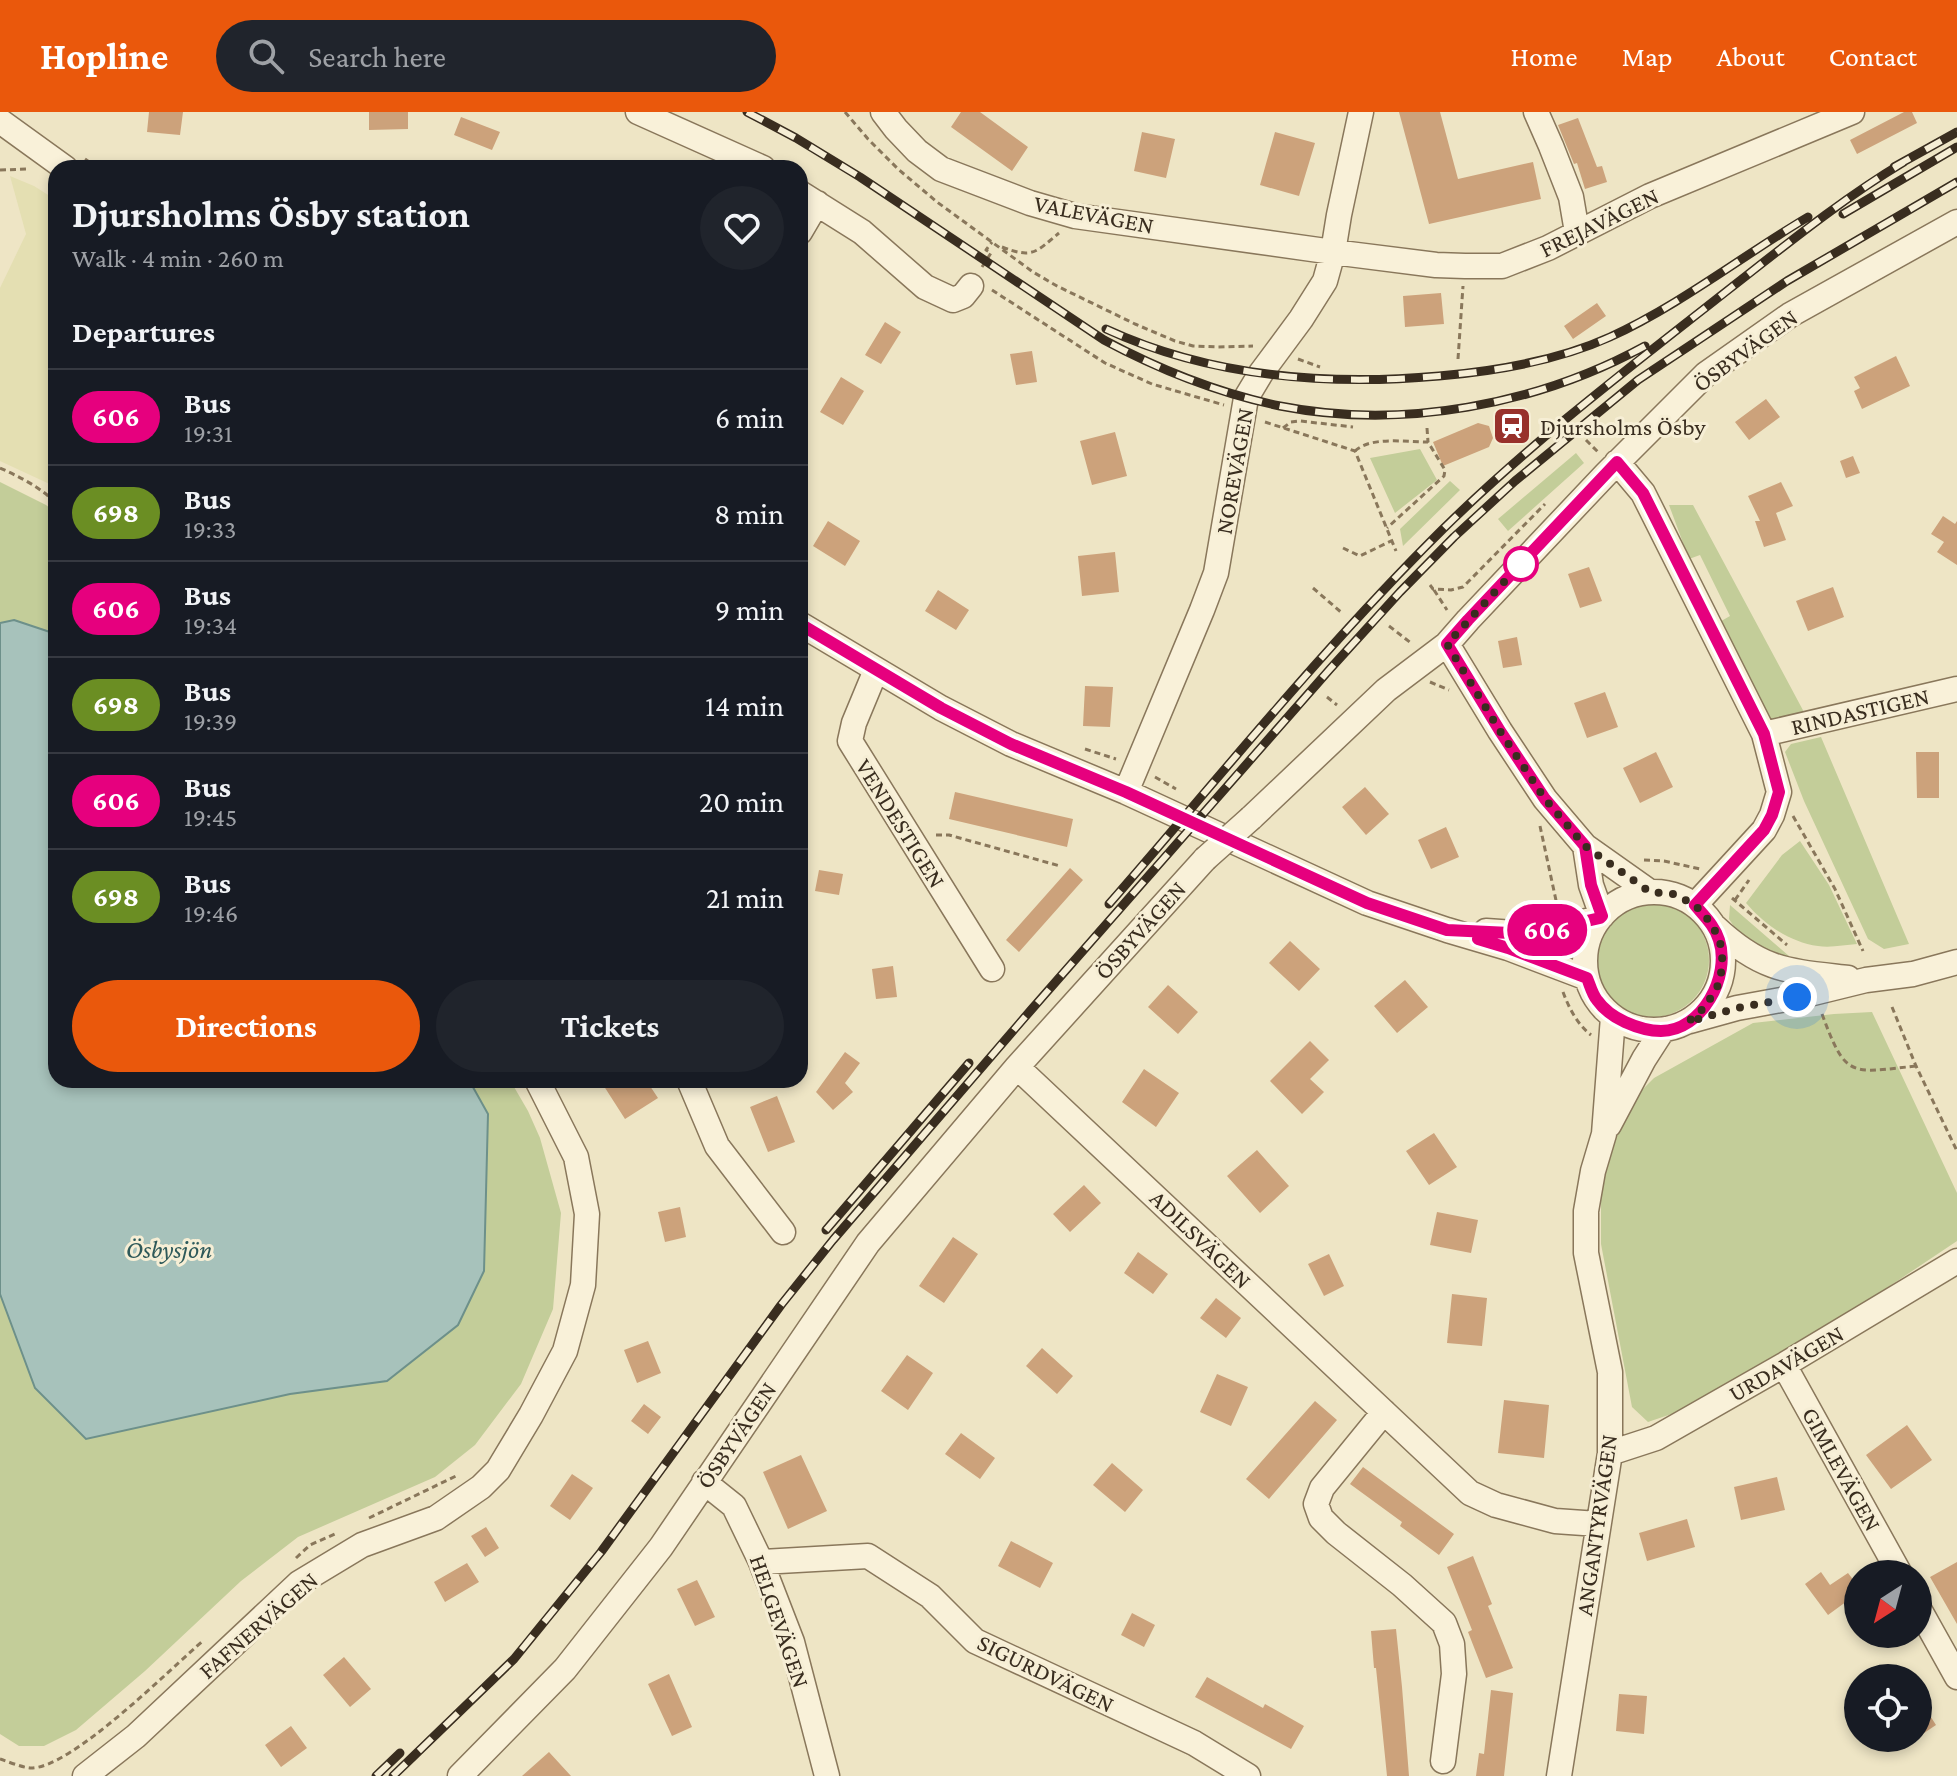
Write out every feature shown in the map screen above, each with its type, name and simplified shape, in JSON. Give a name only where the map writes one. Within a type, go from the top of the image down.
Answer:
[{"type":"street","points":[[638,112],[737,160]]},
{"type":"street","name":"VALEVÄGEN","points":[[883,112],[917,151],[941,169],[1030,203],[1075,216],[1333,252]]},
{"type":"street","name":"NOREVÄGEN","points":[[1126,792],[1216,573],[1236,410],[1325,281],[1361,112]]},
{"type":"street","points":[[1536,112],[1571,197],[1577,232]]},
{"type":"street","name":"FREJAVÄGEN","points":[[1333,252],[1436,265],[1502,266],[1548,248],[1650,196],[1852,112]]},
{"type":"street","points":[[11,121],[56,160]]},
{"type":"street","points":[[808,198],[862,232],[925,287],[953,300],[979,286]]},
{"type":"street","name":"ÖSBYVÄGEN","points":[[460,1776],[565,1669],[661,1547],[868,1243],[1017,1067],[1205,859],[1386,690],[1436,662],[1468,620],[1610,460],[1706,374],[1790,315],[1957,222]]},
{"type":"street","points":[[1610,460],[1643,493],[1764,734],[1779,792],[1764,830],[1717,883],[1703,914]]},
{"type":"street","points":[[808,629],[941,708],[1011,744],[1126,792],[1367,903],[1508,948],[1587,978]]},
{"type":"street","points":[[1436,662],[1500,731],[1545,799],[1585,846],[1650,892]]},
{"type":"street","name":"VENDESTIGEN","points":[[876,670],[854,723],[850,741],[992,969]]},
{"type":"street","name":"RINDASTIGEN","points":[[1764,734],[1957,689]]},
{"type":"street","points":[[1585,846],[1591,885],[1601,917]]},
{"type":"street","points":[[1866,980],[1793,972],[1765,964],[1736,947],[1703,914],[1674,894],[1650,892],[1629,896],[1608,908],[1593,927],[1585,950],[1587,978],[1596,999],[1613,1017],[1637,1027],[1662,1031],[1737,1008],[1866,980],[1913,974],[1957,962]]},
{"type":"street","points":[[1688,1022],[1704,1008],[1717,988],[1723,965],[1720,941],[1703,914]]},
{"type":"street","points":[[1447,930],[1529,934],[1601,917]]},
{"type":"street","name":"ANGANTYRVÄGEN","points":[[1604,1134],[1613,1017]]},
{"type":"street","name":"ANGANTYRVÄGEN","points":[[1559,1776],[1610,1453],[1610,1372],[1586,1253],[1586,1211],[1604,1134],[1662,1031]]},
{"type":"street","name":"ADILSVÄGEN","points":[[1017,1067],[1470,1493],[1496,1505],[1555,1521],[1598,1524]]},
{"type":"street","name":"FAFNERVÄGEN","points":[[85,1776],[136,1736],[299,1583],[362,1545],[436,1518],[481,1487],[498,1470],[565,1351],[583,1285],[587,1214],[576,1157],[541,1088]]},
{"type":"street","points":[[692,1088],[717,1146],[783,1232]]},
{"type":"street","name":"URDAVÄGEN","points":[[1610,1453],[1656,1438],[1957,1261]]},
{"type":"street","name":"GIMLEVÄGEN","points":[[1784,1365],[1892,1560]]},
{"type":"street","points":[[1384,1412],[1322,1488],[1316,1504],[1321,1518],[1336,1533],[1444,1623],[1452,1644],[1454,1674],[1443,1761]]},
{"type":"street","name":"HELGEVÄGEN","points":[[704,1482],[734,1506],[761,1562],[792,1642],[827,1776]]},
{"type":"street","name":"SIGURDVÄGEN","points":[[761,1562],[868,1556],[930,1596],[975,1641],[1194,1743],[1248,1776]]},
{"type":"street","points":[[1932,1632],[1957,1677]]},
{"type":"path","points":[[845,112],[898,169],[937,202],[1057,286],[1175,341],[1193,346],[1248,345],[1277,351]]},
{"type":"path","points":[[0,170],[32,169]]},
{"type":"path","points":[[992,242],[1026,254],[1036,251],[1075,216]]},
{"type":"path","points":[[991,253],[986,250],[992,242]]},
{"type":"path","points":[[1458,359],[1465,266]]},
{"type":"path","points":[[979,286],[1105,363],[1152,384],[1355,451],[1396,551]]},
{"type":"path","points":[[1283,428],[1291,422],[1300,421],[1353,427]]},
{"type":"path","points":[[1387,528],[1444,476],[1445,470],[1428,442],[1427,428]]},
{"type":"path","points":[[1586,440],[1610,460]]},
{"type":"path","points":[[1355,451],[1362,445],[1381,442],[1428,442]]},
{"type":"path","points":[[0,468],[17,475],[48,496]]},
{"type":"path","points":[[1449,613],[1431,587],[1451,590],[1463,587],[1553,498]]},
{"type":"path","points":[[1343,548],[1360,556],[1391,541]]},
{"type":"path","points":[[1313,588],[1342,613]]},
{"type":"path","points":[[1389,626],[1436,662],[1452,692]]},
{"type":"path","points":[[1081,748],[1137,766],[1187,795]]},
{"type":"path","points":[[1538,820],[1557,907],[1550,912]]},
{"type":"path","points":[[909,836],[949,835],[1060,866]]},
{"type":"path","points":[[1619,869],[1637,860],[1697,867],[1787,946]]},
{"type":"path","points":[[1819,1007],[1834,1047],[1844,1062],[1862,1071],[1916,1066]]},
{"type":"path","points":[[1892,1007],[1957,1151]]},
{"type":"path","points":[[365,1519],[466,1471]]},
{"type":"path","points":[[290,1564],[310,1545],[338,1532]]},
{"type":"path","points":[[0,1759],[31,1768],[59,1760],[112,1722],[206,1638]]},
{"type":"path","points":[[31,1768],[32,1776]]},
{"type":"shaded area","points":[[10,176],[48,195],[48,483],[0,461],[0,288],[26,234]]},
{"type":"green space","points":[[1420,449],[1437,480],[1395,513],[1370,458]]},
{"type":"green space","points":[[1576,453],[1584,463],[1508,531],[1498,519]]},
{"type":"green space","points":[[1450,481],[1460,490],[1403,546],[1400,529]]},
{"type":"green space","points":[[0,482],[48,507],[48,631],[14,620],[0,623]]},
{"type":"green space","points":[[1669,505],[1693,505],[1805,714],[1776,724],[1764,713],[1716,624],[1730,616],[1700,555],[1689,559]]},
{"type":"green space","points":[[1821,737],[1909,944],[1884,949],[1868,939],[1804,801],[1785,752],[1791,744]]},
{"type":"green space","points":[[1800,841],[1829,885],[1857,944],[1823,947],[1797,941],[1769,925],[1746,903],[1782,855]]},
{"type":"green space","points":[[1652,903],[1674,907],[1692,920],[1705,938],[1709,960],[1705,982],[1692,1000],[1674,1013],[1652,1017],[1630,1013],[1612,1000],[1599,982],[1595,960],[1599,938],[1612,920],[1630,907]]},
{"type":"green space","points":[[1730,905],[1789,956],[1764,955],[1743,940],[1729,919]]},
{"type":"green space","points":[[1872,1012],[1957,1193],[1957,1241],[1818,1334],[1692,1407],[1648,1422],[1632,1407],[1601,1244],[1601,1176],[1627,1105],[1654,1078],[1753,1023]]},
{"type":"green space","points":[[473,1088],[515,1088],[540,1138],[561,1213],[553,1309],[521,1384],[475,1445],[435,1477],[298,1537],[241,1581],[145,1671],[76,1730],[44,1746],[19,1746],[0,1734],[0,1294],[35,1388],[290,1394],[387,1381],[488,1115]]},
{"type":"water","name":"Ösbysjön","points":[[14,620],[48,631],[48,1088],[473,1088],[488,1114],[484,1271],[458,1325],[387,1381],[290,1394],[86,1439],[35,1388],[0,1294],[0,623]]},
{"type":"building","points":[[149,112],[183,112],[180,135],[147,132]]},
{"type":"building","points":[[369,112],[408,112],[408,129],[369,130]]},
{"type":"building","points":[[961,112],[980,112],[1028,147],[1012,171],[951,127]]},
{"type":"building","points":[[1399,112],[1440,112],[1458,179],[1533,162],[1541,199],[1429,224]]},
{"type":"building","points":[[1904,112],[1912,112],[1917,123],[1857,154],[1850,140]]},
{"type":"building","points":[[461,117],[500,132],[492,150],[454,135]]},
{"type":"building","points":[[1578,118],[1597,167],[1602,166],[1607,182],[1585,189],[1577,163],[1574,164],[1558,125]]},
{"type":"building","points":[[1142,132],[1175,139],[1166,178],[1134,171]]},
{"type":"building","points":[[1275,132],[1315,143],[1299,196],[1260,185]]},
{"type":"building","points":[[1441,293],[1444,324],[1405,327],[1403,296]]},
{"type":"building","points":[[1597,303],[1606,316],[1573,339],[1564,326]]},
{"type":"building","points":[[885,322],[901,332],[881,364],[865,355]]},
{"type":"building","points":[[1032,351],[1037,382],[1016,385],[1010,354]]},
{"type":"building","points":[[1896,356],[1910,386],[1862,409],[1854,391],[1860,388],[1854,377]]},
{"type":"building","points":[[841,377],[864,391],[843,425],[820,412]]},
{"type":"building","points":[[1766,399],[1780,417],[1749,440],[1735,422]]},
{"type":"building","points":[[1478,423],[1489,426],[1493,438],[1489,447],[1443,466],[1433,442]]},
{"type":"building","points":[[1115,432],[1127,476],[1092,485],[1080,441]]},
{"type":"building","points":[[1853,456],[1860,473],[1846,478],[1840,461]]},
{"type":"building","points":[[1781,482],[1793,506],[1776,513],[1786,540],[1764,547],[1755,521],[1760,521],[1748,496]]},
{"type":"building","points":[[1943,516],[1955,524],[1957,521],[1957,565],[1937,552],[1944,542],[1931,534]]},
{"type":"building","points":[[828,521],[860,541],[845,566],[813,546]]},
{"type":"building","points":[[1115,552],[1119,592],[1082,596],[1078,556]]},
{"type":"building","points":[[1589,567],[1602,601],[1580,608],[1568,574]]},
{"type":"building","points":[[1833,587],[1844,617],[1808,631],[1796,601]]},
{"type":"building","points":[[938,590],[969,610],[956,630],[925,611]]},
{"type":"building","points":[[1517,637],[1522,665],[1503,668],[1498,641]]},
{"type":"building","points":[[1085,686],[1113,687],[1110,727],[1083,726]]},
{"type":"building","points":[[1605,692],[1618,727],[1587,738],[1574,703]]},
{"type":"building","points":[[1656,752],[1673,787],[1640,803],[1623,768]]},
{"type":"building","points":[[1916,752],[1939,752],[1939,798],[1917,798]]},
{"type":"building","points":[[1365,787],[1389,814],[1366,835],[1342,807]]},
{"type":"building","points":[[955,792],[1073,819],[1067,847],[949,819]]},
{"type":"building","points":[[1446,827],[1459,857],[1431,869],[1418,840]]},
{"type":"building","points":[[1070,868],[1083,880],[1019,952],[1006,940]]},
{"type":"building","points":[[819,870],[843,874],[839,895],[815,891]]},
{"type":"building","points":[[1290,941],[1320,969],[1299,991],[1269,963]]},
{"type":"building","points":[[893,966],[897,997],[876,999],[872,969]]},
{"type":"building","points":[[1405,980],[1428,1007],[1397,1033],[1374,1006]]},
{"type":"building","points":[[1168,985],[1198,1012],[1178,1034],[1148,1007]]},
{"type":"building","points":[[1310,1041],[1329,1060],[1310,1079],[1324,1092],[1302,1114],[1270,1081]]},
{"type":"building","points":[[845,1052],[860,1063],[845,1083],[853,1092],[833,1110],[816,1092]]},
{"type":"building","points":[[1144,1069],[1179,1093],[1156,1127],[1122,1102]]},
{"type":"building","points":[[605,1088],[651,1088],[658,1098],[625,1119]]},
{"type":"building","points":[[777,1096],[795,1142],[768,1152],[750,1107]]},
{"type":"building","points":[[1434,1133],[1457,1167],[1429,1185],[1406,1151]]},
{"type":"building","points":[[1257,1150],[1289,1186],[1260,1213],[1227,1176]]},
{"type":"building","points":[[1084,1185],[1101,1203],[1070,1232],[1053,1214]]},
{"type":"building","points":[[680,1207],[686,1237],[665,1242],[658,1212]]},
{"type":"building","points":[[1437,1212],[1478,1220],[1471,1253],[1430,1245]]},
{"type":"building","points":[[953,1237],[978,1254],[944,1303],[919,1286]]},
{"type":"building","points":[[1138,1252],[1168,1274],[1153,1294],[1124,1273]]},
{"type":"building","points":[[1329,1254],[1344,1286],[1324,1296],[1308,1264]]},
{"type":"building","points":[[1452,1294],[1487,1298],[1482,1346],[1447,1343]]},
{"type":"building","points":[[1216,1298],[1241,1318],[1226,1338],[1200,1318]]},
{"type":"building","points":[[648,1341],[661,1373],[637,1383],[624,1350]]},
{"type":"building","points":[[1042,1348],[1073,1376],[1057,1394],[1026,1366]]},
{"type":"building","points":[[907,1355],[933,1373],[908,1410],[881,1391]]},
{"type":"building","points":[[1217,1374],[1248,1387],[1231,1426],[1200,1412]]},
{"type":"building","points":[[1504,1400],[1549,1405],[1544,1458],[1498,1453]]},
{"type":"building","points":[[1315,1401],[1337,1420],[1269,1499],[1246,1479]]},
{"type":"building","points":[[644,1404],[661,1417],[648,1434],[631,1421]]},
{"type":"building","points":[[1907,1425],[1932,1460],[1891,1489],[1866,1455]]},
{"type":"building","points":[[961,1433],[995,1458],[980,1479],[945,1454]]},
{"type":"building","points":[[801,1455],[827,1511],[788,1529],[763,1472]]},
{"type":"building","points":[[1112,1463],[1143,1490],[1125,1512],[1093,1485]]},
{"type":"building","points":[[1363,1467],[1454,1534],[1439,1555],[1400,1526],[1402,1522],[1350,1484]]},
{"type":"building","points":[[572,1474],[593,1488],[570,1520],[550,1506]]},
{"type":"building","points":[[1777,1477],[1785,1510],[1741,1520],[1734,1487]]},
{"type":"building","points":[[1687,1519],[1695,1547],[1647,1561],[1639,1533]]},
{"type":"building","points":[[486,1527],[499,1548],[485,1557],[471,1536]]},
{"type":"building","points":[[1011,1541],[1053,1563],[1040,1588],[998,1566]]},
{"type":"building","points":[[1473,1556],[1492,1604],[1488,1606],[1513,1668],[1486,1678],[1468,1632],[1472,1630],[1447,1567]]},
{"type":"building","points":[[1957,1562],[1957,1624],[1932,1580],[1932,1576]]},
{"type":"building","points":[[467,1563],[479,1582],[445,1602],[434,1582]]},
{"type":"building","points":[[1821,1572],[1830,1585],[1844,1576],[1844,1603],[1828,1615],[1805,1584]]},
{"type":"building","points":[[697,1580],[715,1617],[695,1626],[677,1589]]},
{"type":"building","points":[[1132,1613],[1155,1625],[1144,1647],[1121,1635]]},
{"type":"building","points":[[1396,1629],[1409,1776],[1387,1776],[1374,1668],[1371,1631]]},
{"type":"building","points":[[344,1657],[371,1689],[350,1707],[323,1675]]},
{"type":"building","points":[[669,1674],[692,1727],[672,1736],[648,1684]]},
{"type":"building","points":[[1207,1677],[1263,1708],[1265,1704],[1304,1726],[1291,1749],[1195,1697]]},
{"type":"building","points":[[1491,1690],[1513,1693],[1504,1776],[1476,1776],[1479,1753],[1484,1754]]},
{"type":"building","points":[[1619,1694],[1647,1696],[1644,1734],[1616,1731]]},
{"type":"building","points":[[291,1726],[307,1748],[281,1767],[265,1745]]},
{"type":"building","points":[[549,1752],[571,1776],[522,1776]]},
{"type":"railway","points":[[747,112],[860,177],[1104,340],[1190,379],[1257,401],[1326,413],[1373,415],[1468,407],[1560,384],[1645,346]]},
{"type":"railway","points":[[1894,167],[1957,132]]},
{"type":"railway","points":[[1843,214],[1957,147]]},
{"type":"railway","points":[[1109,904],[1356,620],[1474,499],[1679,328],[1831,211],[1904,162]]},
{"type":"railway","points":[[393,1776],[514,1659],[601,1552],[781,1305],[833,1240],[1031,1010],[1400,592],[1515,481],[1638,380],[1787,281],[1957,182]]},
{"type":"railway","points":[[1106,329],[1186,358],[1269,374],[1354,380],[1397,379],[1505,368],[1569,353],[1610,337],[1686,295],[1808,217]]},
{"type":"railway","points":[[826,1230],[969,1063]]},
{"type":"railway","points":[[376,1776],[400,1753]]},
{"type":"bus line","name":"606","points":[[808,629],[941,708],[1011,744],[1126,792],[1367,903],[1447,930],[1529,934],[1602,916],[1591,885],[1585,846],[1545,799],[1447,644],[1617,462],[1643,493],[1764,734],[1779,792],[1764,830],[1695,905],[1711,923],[1720,941],[1723,965],[1717,988],[1704,1008],[1688,1022],[1662,1031],[1637,1027],[1613,1017],[1596,999],[1587,978],[1478,939]]},
{"type":"place","name":"Djursholms Ösby","points":[[1512,426]]},
{"type":"route","points":[[1521,564],[1527,557],[1447,644],[1500,731],[1545,799],[1585,846],[1650,892],[1674,894],[1695,905],[1711,923],[1720,941],[1723,965],[1717,988],[1704,1008],[1688,1022],[1737,1008],[1797,997]]}]
